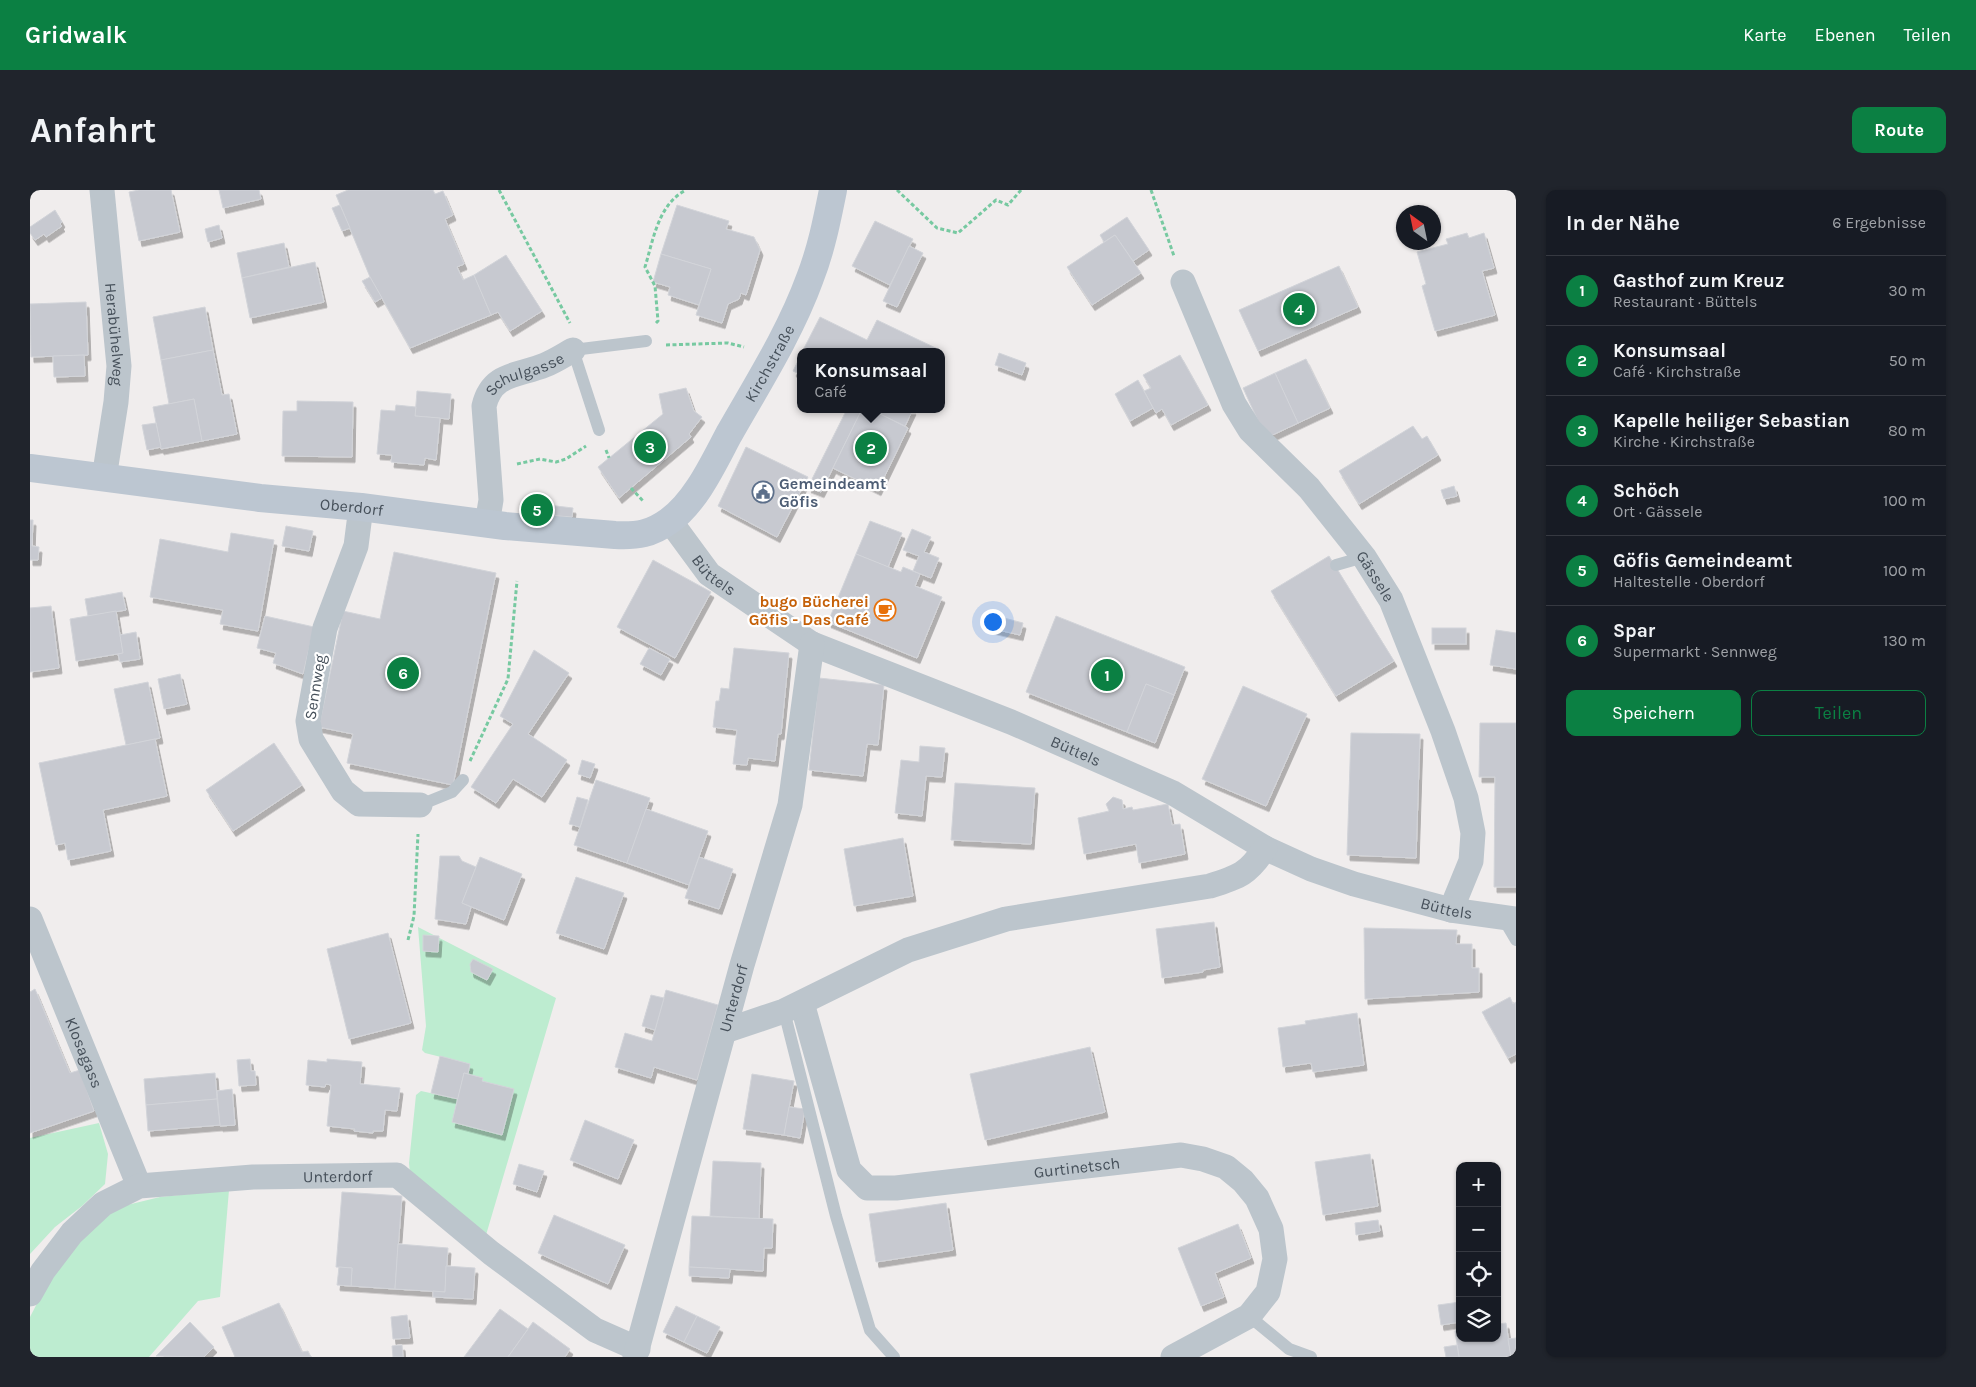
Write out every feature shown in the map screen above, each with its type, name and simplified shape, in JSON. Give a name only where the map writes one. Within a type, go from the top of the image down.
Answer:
[{"type":"main road","name":"Kirchstraße","points":[[670,521],[688,503],[713,463],[790,326],[810,278],[825,231],[833,190]]},
{"type":"main road","name":"Oberdorf","points":[[30,468],[260,498],[361,507],[487,524],[633,536],[650,533],[670,521]]},
{"type":"street","name":"Herabühelweg","points":[[102,190],[119,366],[116,402],[104,478]]},
{"type":"street","name":"Gässele","points":[[1183,282],[1234,404],[1250,430],[1309,488],[1364,557],[1391,600],[1443,731],[1466,798],[1473,833],[1471,861],[1451,910]]},
{"type":"street","name":"Schulgasse","points":[[487,524],[491,500],[484,406],[487,393],[496,383],[510,376],[545,365],[573,350]]},
{"type":"street","name":"Sennweg","points":[[361,507],[356,546],[325,628],[308,721],[311,739],[342,791],[359,804],[420,805]]},
{"type":"street","name":"Büttels","points":[[670,521],[709,574],[812,644],[1011,722],[1173,793],[1265,848],[1311,869],[1354,884],[1451,910],[1510,918]]},
{"type":"street","name":"Unterdorf","points":[[30,1294],[43,1271],[72,1233],[103,1204],[139,1186],[253,1177],[396,1175],[491,1253],[594,1330],[636,1353],[742,965],[790,805],[812,644]]},
{"type":"street","points":[[725,1032],[793,1007],[908,950],[1006,919],[1210,886],[1237,878],[1256,862],[1265,848]]},
{"type":"street","name":"Klosagass","points":[[30,918],[139,1186]]},
{"type":"street","name":"Gurtinetsch","points":[[793,1007],[849,1170],[867,1188],[896,1188],[1180,1155],[1203,1159],[1226,1168],[1243,1181],[1257,1198],[1271,1229],[1275,1259],[1268,1292],[1249,1316],[1173,1357]]},
{"type":"lane","points":[[599,430],[573,350],[646,341]]},
{"type":"lane","points":[[1336,565],[1364,557]]},
{"type":"lane","name":"Sennweg","points":[[420,805],[452,792],[463,780]]},
{"type":"lane","points":[[1510,918],[1516,940]]},
{"type":"lane","points":[[793,1007],[836,1216],[870,1330],[894,1357]]},
{"type":"lane","points":[[1249,1316],[1289,1349],[1311,1357]]},
{"type":"path","name":"Schulgasse","points":[[498,190],[571,324],[575,336],[573,350]]},
{"type":"path","points":[[686,190],[673,199],[665,208],[645,267],[655,286],[658,321],[646,341],[666,344],[728,343],[774,355]]},
{"type":"path","points":[[897,190],[937,228],[958,232],[996,200],[1008,205],[1021,190]]},
{"type":"path","points":[[1151,190],[1183,282]]},
{"type":"path","points":[[490,468],[540,460],[556,462],[566,459],[589,443]]},
{"type":"path","points":[[631,488],[643,501]]},
{"type":"path","points":[[463,780],[472,755],[508,679],[518,580]]},
{"type":"path","points":[[408,940],[414,916],[420,805]]},
{"type":"green space","points":[[418,927],[556,998],[486,1235],[410,1173],[409,1163],[416,1095],[421,1091],[458,1099],[502,1135],[513,1089],[482,1081],[483,1078],[468,1074],[469,1064],[425,1053],[422,1050],[426,1026]]},
{"type":"green space","points":[[99,1123],[108,1154],[105,1184],[82,1206],[55,1227],[30,1254],[30,1138]]},
{"type":"green space","points":[[229,1190],[220,1297],[198,1301],[149,1357],[30,1357],[30,1317],[59,1261],[91,1229],[119,1207],[160,1197]]},
{"type":"building","points":[[139,190],[171,190],[180,232],[139,241],[129,192]]},
{"type":"building","points":[[219,190],[259,190],[261,199],[223,208]]},
{"type":"building","points":[[348,190],[433,190],[435,194],[443,191],[453,215],[445,219],[464,264],[457,267],[463,280],[474,275],[491,315],[410,348],[370,277],[336,195]]},
{"type":"building","points":[[340,205],[350,228],[342,231],[332,208]]},
{"type":"building","points":[[677,205],[729,221],[726,229],[754,237],[760,250],[746,295],[741,293],[739,299],[728,304],[722,323],[696,315],[711,269],[661,254]]},
{"type":"building","points":[[55,210],[62,222],[60,224],[62,226],[46,237],[44,234],[35,240],[30,233],[30,227]]},
{"type":"building","points":[[1127,217],[1149,250],[1133,261],[1115,235],[1104,242],[1100,235]]},
{"type":"building","points":[[875,221],[913,239],[890,285],[852,266]]},
{"type":"building","points":[[219,225],[222,238],[208,242],[205,229]]},
{"type":"building","points":[[1467,233],[1469,238],[1484,233],[1494,268],[1482,271],[1495,315],[1435,331],[1422,286],[1426,284],[1417,252],[1441,250],[1441,246],[1448,244],[1446,239]]},
{"type":"building","points":[[1115,235],[1141,273],[1092,305],[1067,267]]},
{"type":"building","points":[[284,243],[289,267],[242,278],[237,253]]},
{"type":"building","points":[[909,246],[923,253],[897,307],[883,301]]},
{"type":"building","points":[[661,254],[711,269],[699,305],[668,295],[670,287],[653,282]]},
{"type":"building","points":[[506,255],[542,311],[510,331],[498,312],[491,315],[474,275]]},
{"type":"building","points":[[315,262],[324,302],[250,318],[242,278]]},
{"type":"building","points":[[1339,266],[1358,307],[1258,351],[1239,310]]},
{"type":"building","points":[[370,277],[382,298],[375,302],[362,281]]},
{"type":"building","points":[[86,302],[88,355],[31,357],[30,304]]},
{"type":"building","points":[[205,307],[213,350],[161,360],[153,317]]},
{"type":"building","points":[[820,317],[867,340],[877,320],[936,348],[804,348]]},
{"type":"building","points":[[213,350],[222,395],[229,394],[237,434],[202,441],[194,399],[169,404],[161,360]]},
{"type":"building","points":[[999,353],[1026,363],[1022,375],[995,365]]},
{"type":"building","points":[[84,355],[85,376],[54,377],[53,356]]},
{"type":"building","points":[[1180,355],[1208,405],[1171,425],[1162,409],[1156,413],[1144,391],[1151,388],[1143,375]]},
{"type":"building","points":[[1306,359],[1330,408],[1298,423],[1275,373]]},
{"type":"building","points":[[797,363],[797,373],[793,371]]},
{"type":"building","points":[[1275,373],[1298,423],[1266,438],[1243,388]]},
{"type":"building","points":[[1138,380],[1153,408],[1130,421],[1115,394]]},
{"type":"building","points":[[686,388],[694,411],[702,417],[689,434],[691,437],[619,498],[598,467],[663,414],[659,394]]},
{"type":"building","points":[[417,391],[451,394],[449,419],[415,416]]},
{"type":"building","points":[[194,399],[202,441],[161,449],[153,407]]},
{"type":"building","points":[[297,401],[353,402],[352,457],[282,456],[283,411],[297,411]]},
{"type":"building","points":[[396,405],[416,407],[415,416],[440,418],[436,460],[425,458],[424,465],[391,462],[392,455],[377,454],[381,410],[395,411]]},
{"type":"building","points":[[845,413],[860,413],[821,492],[808,487]]},
{"type":"building","points":[[860,413],[878,413],[908,428],[878,490],[833,468]]},
{"type":"building","points":[[878,413],[911,413],[905,426]]},
{"type":"building","points":[[156,423],[161,447],[147,450],[142,425]]},
{"type":"building","points":[[1413,426],[1422,439],[1427,436],[1438,455],[1359,504],[1339,471]]},
{"type":"building","name":"Gemeindeamt Göfis","points":[[746,447],[808,477],[777,537],[718,506]]},
{"type":"building","points":[[1454,486],[1457,496],[1444,499],[1441,490]]},
{"type":"building","points":[[548,505],[573,508],[572,517],[547,515]]},
{"type":"building","points":[[30,520],[33,520],[32,546],[39,547],[38,560],[30,560]]},
{"type":"building","points":[[870,521],[902,533],[888,567],[856,554]]},
{"type":"building","points":[[286,526],[313,531],[309,551],[282,546]]},
{"type":"building","points":[[912,529],[931,537],[924,552],[939,558],[931,578],[913,571],[919,556],[903,550]]},
{"type":"building","points":[[231,533],[274,540],[258,631],[220,624],[223,610],[150,597],[160,539],[228,552]]},
{"type":"building","points":[[394,552],[496,573],[453,785],[347,763],[353,734],[319,727],[343,611],[380,619]]},
{"type":"building","name":"bugo Bücherei Göfis - Das Café","points":[[856,554],[901,572],[903,567],[920,574],[915,586],[942,597],[917,658],[828,622]]},
{"type":"building","points":[[1329,556],[1394,661],[1336,696],[1271,591]]},
{"type":"building","points":[[653,560],[711,592],[675,658],[617,627]]},
{"type":"building","points":[[122,592],[126,610],[88,616],[85,599]]},
{"type":"building","points":[[51,606],[59,668],[30,672],[30,608]]},
{"type":"building","points":[[116,611],[123,653],[76,661],[70,619]]},
{"type":"building","points":[[993,615],[1023,623],[1020,635],[990,628]]},
{"type":"building","points":[[265,616],[314,627],[303,674],[273,663],[276,653],[257,648]]},
{"type":"building","points":[[1056,616],[1185,667],[1174,695],[1146,684],[1127,732],[1026,692]]},
{"type":"building","points":[[1432,628],[1466,628],[1466,644],[1432,644]]},
{"type":"building","points":[[1496,630],[1516,633],[1516,669],[1490,665]]},
{"type":"building","points":[[136,632],[140,659],[120,662],[118,654],[123,653],[120,635]]},
{"type":"building","points":[[649,648],[670,659],[661,675],[640,664]]},
{"type":"building","points":[[734,648],[789,653],[781,734],[778,734],[775,761],[748,758],[747,765],[733,764],[737,730],[713,727],[716,701],[719,701],[721,688],[729,689]]},
{"type":"building","points":[[534,650],[569,673],[528,734],[567,760],[542,797],[513,779],[496,803],[471,787],[513,724],[500,716]]},
{"type":"building","points":[[180,674],[187,704],[164,709],[158,679]]},
{"type":"building","points":[[819,678],[884,685],[878,745],[867,744],[863,776],[809,770]]},
{"type":"building","points":[[148,682],[160,738],[126,745],[114,689]]},
{"type":"building","points":[[1146,684],[1174,695],[1155,743],[1127,732]]},
{"type":"building","points":[[1243,686],[1307,714],[1266,806],[1202,779]]},
{"type":"building","points":[[1480,723],[1516,723],[1516,887],[1494,887],[1495,777],[1479,777]]},
{"type":"building","points":[[1351,733],[1420,734],[1416,858],[1347,855]]},
{"type":"building","points":[[155,739],[167,796],[103,810],[111,851],[68,860],[65,843],[56,845],[39,763]]},
{"type":"building","points":[[274,743],[302,785],[233,831],[206,790]]},
{"type":"building","points":[[920,746],[945,748],[942,777],[926,776],[922,816],[895,813],[901,760],[919,762]]},
{"type":"building","points":[[582,760],[595,764],[590,778],[578,774]]},
{"type":"building","points":[[596,780],[650,798],[627,863],[574,845]]},
{"type":"building","points":[[955,783],[1035,788],[1031,844],[951,840]]},
{"type":"building","points":[[577,797],[588,800],[580,827],[569,824]]},
{"type":"building","points":[[1113,797],[1122,800],[1123,809],[1132,807],[1133,810],[1168,804],[1172,825],[1180,824],[1185,854],[1139,863],[1136,844],[1084,854],[1078,818],[1109,811],[1106,804]]},
{"type":"building","points":[[646,809],[708,831],[689,885],[627,863]]},
{"type":"building","points":[[903,838],[913,896],[854,906],[844,849]]},
{"type":"building","points":[[440,856],[459,856],[462,861],[476,867],[462,903],[471,907],[466,924],[435,919]]},
{"type":"building","points":[[480,857],[522,874],[504,920],[462,903]]},
{"type":"building","points":[[699,857],[733,869],[719,909],[685,898]]},
{"type":"building","points":[[576,877],[624,893],[604,949],[556,933]]},
{"type":"building","points":[[1214,922],[1220,967],[1203,970],[1203,972],[1162,978],[1156,929]]},
{"type":"building","points":[[1364,928],[1457,930],[1456,944],[1472,944],[1472,968],[1479,968],[1479,992],[1365,999]]},
{"type":"building","points":[[388,933],[411,1023],[349,1039],[327,949]]},
{"type":"building","points":[[423,935],[439,936],[438,952],[423,951]]},
{"type":"building","points":[[473,959],[493,969],[487,980],[471,972],[470,964]]},
{"type":"building","points":[[35,989],[70,1073],[80,1070],[94,1111],[30,1133],[30,992]]},
{"type":"building","points":[[666,990],[718,1005],[697,1080],[654,1067],[651,1078],[615,1067],[625,1033],[652,1041]]},
{"type":"building","points":[[651,995],[664,998],[655,1030],[642,1026]]},
{"type":"building","points":[[1510,997],[1513,1004],[1516,1002],[1516,1054],[1508,1058],[1482,1012]]},
{"type":"building","points":[[1357,1013],[1364,1065],[1313,1072],[1311,1063],[1283,1067],[1278,1028],[1306,1024],[1305,1021]]},
{"type":"building","points":[[1090,1047],[1105,1112],[985,1140],[970,1074]]},
{"type":"building","points":[[440,1056],[470,1064],[468,1074],[464,1073],[458,1099],[431,1093]]},
{"type":"building","points":[[250,1059],[251,1071],[255,1071],[256,1085],[239,1086],[237,1060]]},
{"type":"building","points":[[327,1059],[362,1062],[360,1084],[400,1088],[397,1111],[385,1110],[383,1131],[373,1131],[373,1133],[327,1126],[331,1085],[326,1084],[325,1087],[306,1085],[308,1060],[327,1062]]},
{"type":"building","points":[[215,1073],[217,1099],[146,1105],[144,1079]]},
{"type":"building","points":[[464,1073],[483,1078],[482,1081],[514,1089],[502,1135],[452,1122]]},
{"type":"building","points":[[752,1074],[794,1081],[784,1135],[743,1129]]},
{"type":"building","points":[[232,1089],[235,1125],[220,1126],[217,1091]]},
{"type":"building","points":[[217,1099],[220,1125],[148,1131],[146,1105]]},
{"type":"building","points":[[789,1107],[805,1109],[800,1138],[784,1135]]},
{"type":"building","points":[[585,1120],[634,1140],[618,1179],[570,1160]]},
{"type":"building","points":[[1370,1154],[1378,1206],[1323,1215],[1315,1162]]},
{"type":"building","points":[[713,1161],[761,1163],[759,1219],[710,1216]]},
{"type":"building","points":[[519,1164],[544,1171],[537,1192],[513,1184]]},
{"type":"building","points":[[342,1192],[402,1196],[395,1289],[351,1286],[352,1268],[336,1267]]},
{"type":"building","points":[[946,1203],[953,1250],[876,1262],[869,1214]]},
{"type":"building","points":[[554,1215],[625,1245],[608,1284],[538,1253]]},
{"type":"building","points":[[692,1216],[773,1219],[772,1248],[764,1248],[763,1271],[689,1267]]},
{"type":"building","points":[[1378,1220],[1380,1231],[1356,1235],[1355,1223]]},
{"type":"building","points":[[1238,1224],[1251,1258],[1215,1273],[1224,1297],[1201,1306],[1178,1248]]},
{"type":"building","points":[[398,1244],[448,1248],[445,1292],[395,1289]]},
{"type":"building","points":[[446,1266],[475,1268],[473,1299],[433,1297],[433,1291],[445,1292]]},
{"type":"building","points":[[339,1267],[352,1268],[351,1286],[337,1285]]},
{"type":"building","points":[[689,1267],[730,1269],[729,1278],[689,1276]]},
{"type":"building","points":[[279,1303],[302,1352],[308,1351],[311,1357],[235,1357],[222,1327]]},
{"type":"building","points":[[1456,1303],[1456,1323],[1441,1325],[1438,1305]]},
{"type":"building","points":[[676,1306],[697,1316],[684,1342],[663,1332]]},
{"type":"building","points":[[500,1309],[528,1329],[508,1357],[464,1357]]},
{"type":"building","points":[[407,1315],[410,1338],[393,1339],[391,1317]]},
{"type":"building","points":[[697,1316],[720,1327],[707,1353],[684,1342]]},
{"type":"building","points":[[190,1322],[214,1347],[204,1357],[156,1356]]},
{"type":"building","points":[[533,1322],[570,1349],[565,1357],[508,1357]]},
{"type":"building","points":[[1506,1323],[1511,1357],[1459,1357],[1457,1342],[1501,1342],[1501,1324]]},
{"type":"building","points":[[1516,1338],[1516,1357],[1511,1357],[1508,1339]]},
{"type":"building","points":[[402,1345],[403,1357],[393,1357],[392,1346]]},
{"type":"building","points":[[1457,1345],[1459,1357],[1446,1357],[1444,1347]]},
{"type":"place","name":"Schöch","points":[[1299,309]]},
{"type":"place","name":"Kapelle heiliger Sebastian","points":[[650,447]]},
{"type":"place","name":"Konsumsaal","points":[[871,448]]},
{"type":"place","name":"Gemeindeamt Göfis","points":[[763,492]]},
{"type":"place","name":"Göfis Gemeindeamt","points":[[537,510]]},
{"type":"place","name":"bugo Bücherei Göfis - Das Café","points":[[885,610]]},
{"type":"place","name":"Spar","points":[[403,673]]},
{"type":"place","name":"Gasthof zum Kreuz","points":[[1107,675]]}]
